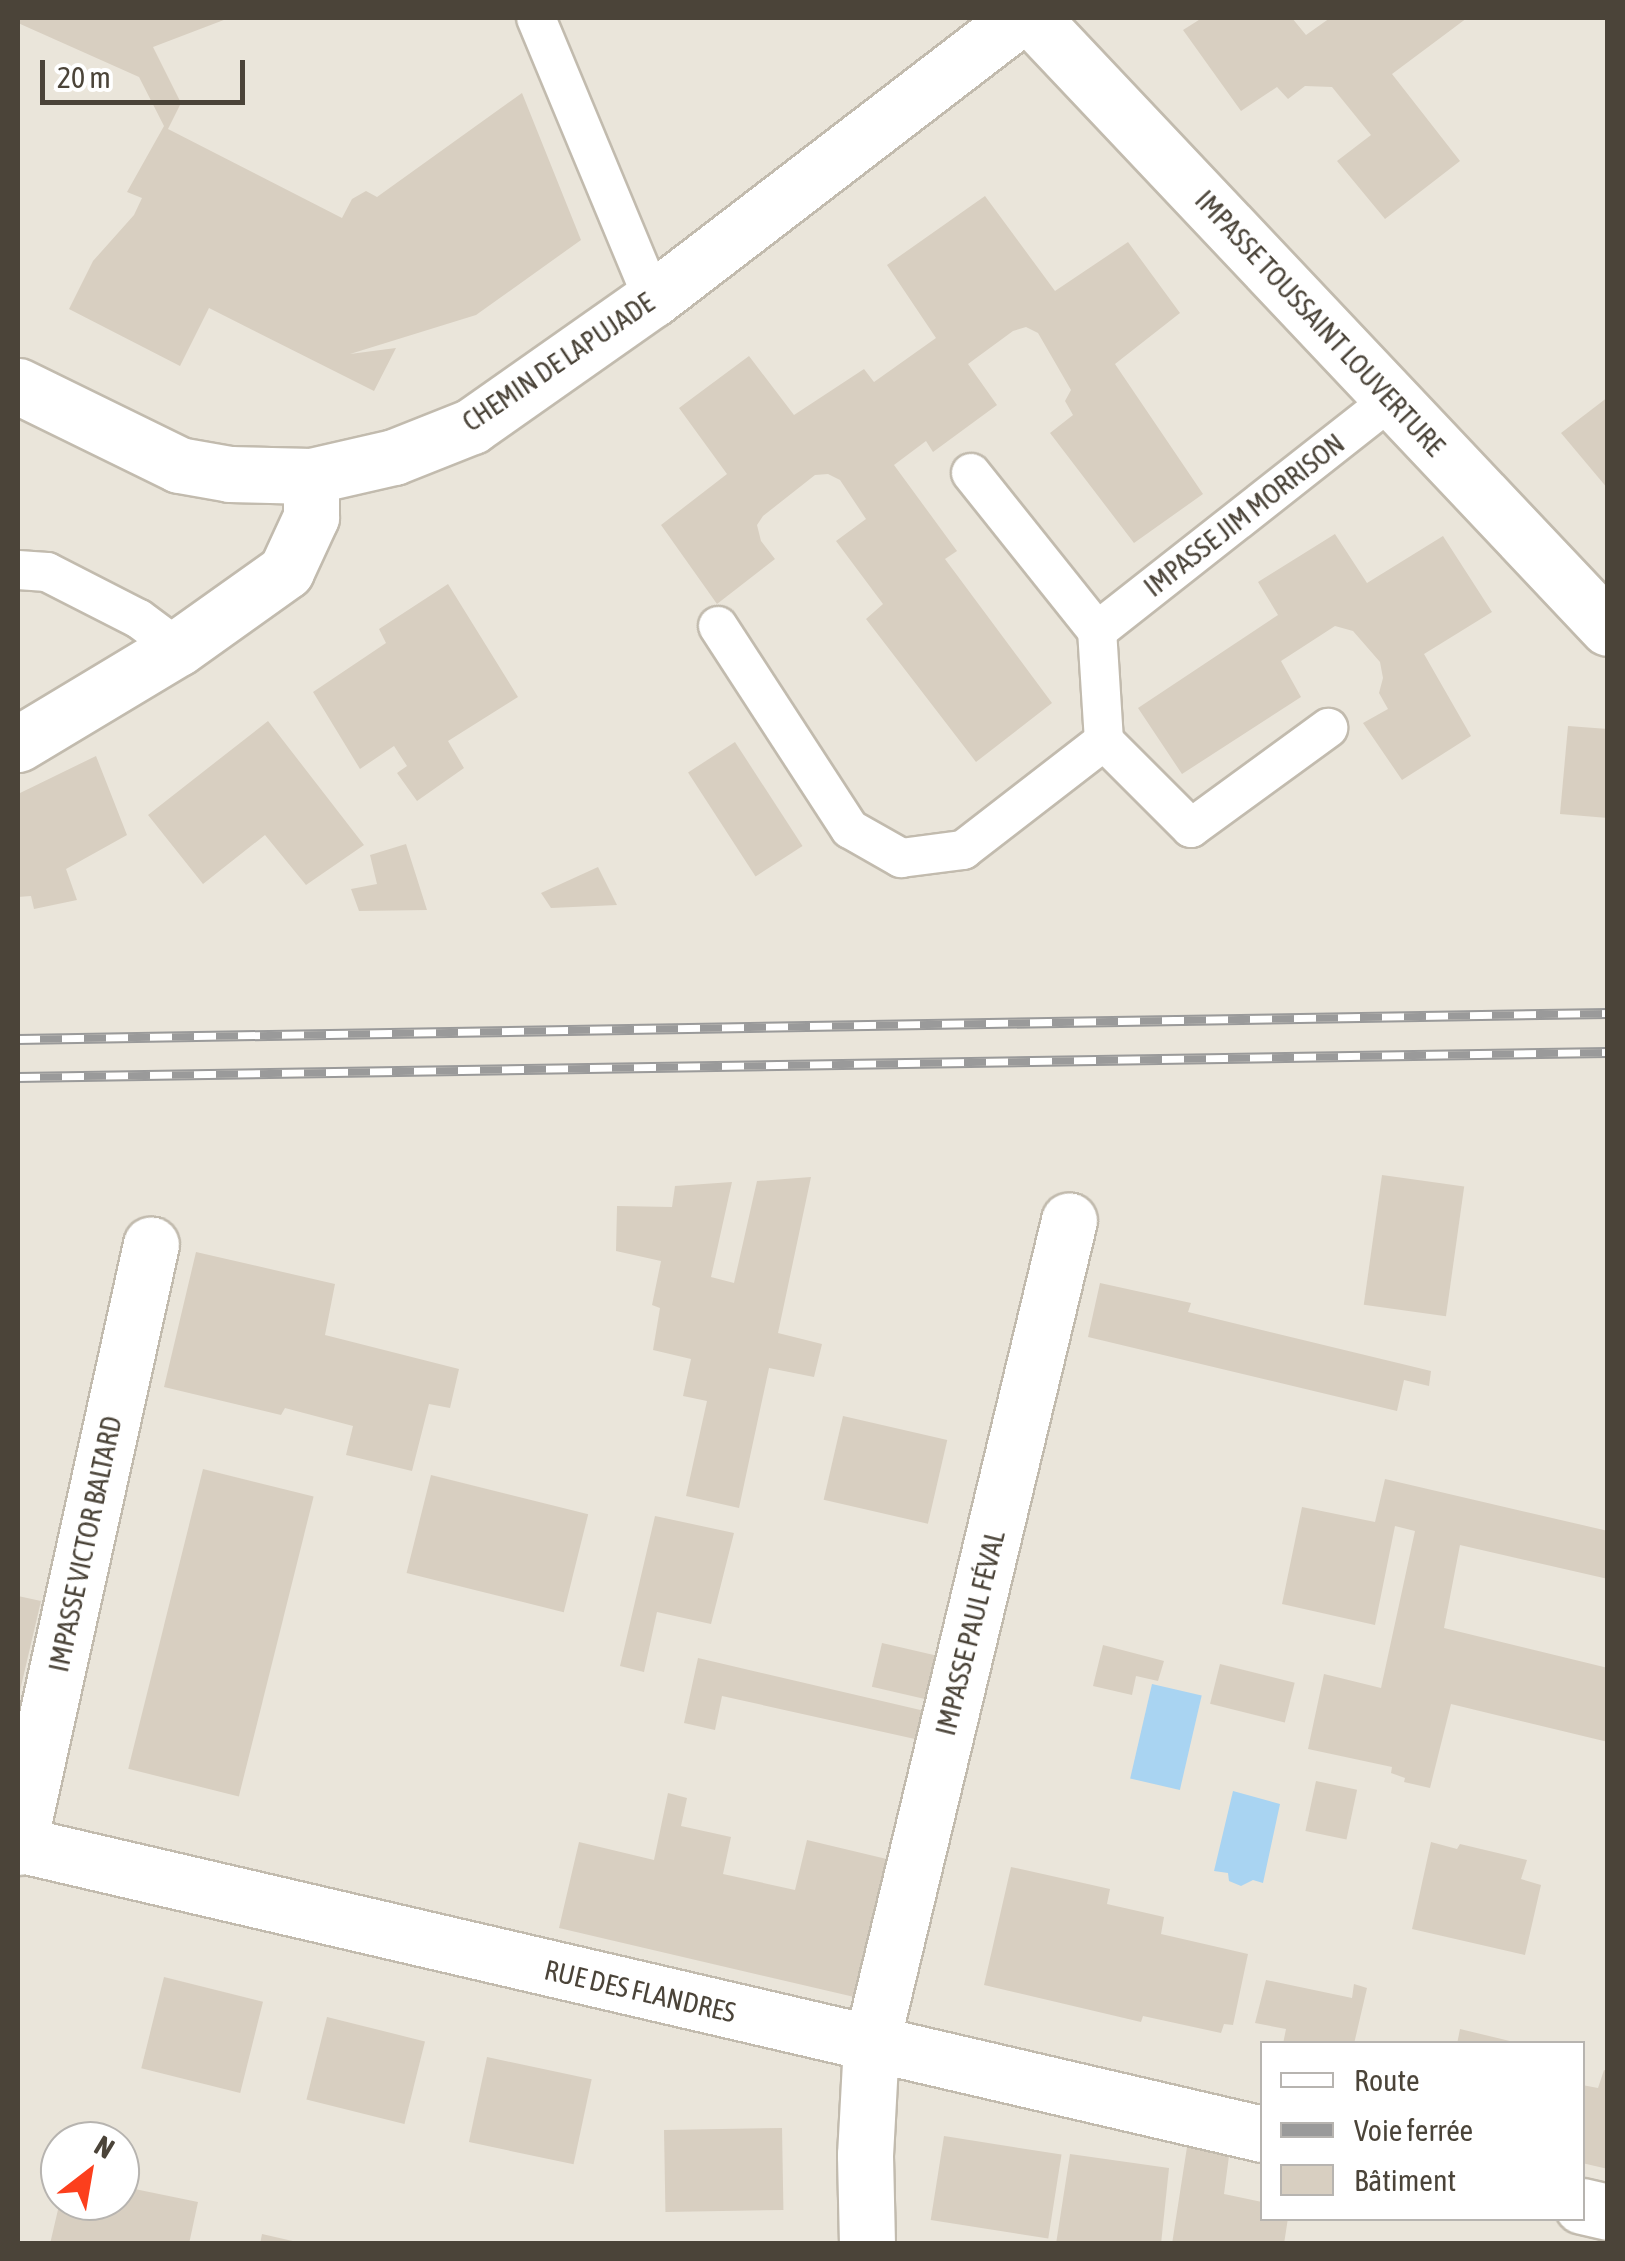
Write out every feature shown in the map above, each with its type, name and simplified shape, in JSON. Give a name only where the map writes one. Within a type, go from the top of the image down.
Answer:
[{"type":"street","name":"CHEMIN DE LAPUJADE","points":[[18,386],[179,466],[230,474],[311,476],[394,458],[472,426],[653,299],[1019,18]]},
{"type":"street","name":"IMPASSE TOUSSAINT LOUVERTURE","points":[[1032,18],[1608,628]]},
{"type":"street","points":[[18,744],[178,648],[286,571],[311,516],[311,476]]},
{"type":"street","name":"IMPASSE PAUL FÉVAL","points":[[866,2244],[865,2155],[871,2046],[1070,1220]]},
{"type":"street","name":"IMPASSE VICTOR BALTARD","points":[[18,1845],[151,1244]]},
{"type":"street","name":"RUE DES FLANDRES","points":[[18,1845],[1260,2134]]},
{"type":"lane","points":[[536,18],[653,299]]},
{"type":"lane","name":"IMPASSE JIM MORRISON","points":[[1096,631],[1392,399]]},
{"type":"lane","points":[[971,474],[1096,631],[1104,741],[1191,828],[1328,728]]},
{"type":"lane","points":[[18,570],[47,572],[139,620],[178,648]]},
{"type":"lane","points":[[718,626],[850,829],[900,858],[963,850],[1104,741]]},
{"type":"shaded area","points":[[18,18],[1607,18],[1607,2243],[18,2243]]},
{"type":"water","points":[[1152,1684],[1202,1695],[1180,1790],[1130,1779]]},
{"type":"water","points":[[1233,1791],[1280,1804],[1263,1883],[1253,1880],[1241,1886],[1229,1881],[1228,1873],[1214,1871]]},
{"type":"building","points":[[18,18],[229,18],[153,47],[181,103],[168,129],[342,218],[352,199],[366,191],[377,197],[522,93],[581,240],[476,315],[350,354],[396,348],[374,391],[209,308],[180,366],[69,309],[93,261],[134,215],[142,198],[127,192],[164,126],[139,77],[18,23]]},
{"type":"building","points":[[1202,18],[1292,18],[1306,35],[1330,18],[1467,18],[1392,74],[1460,161],[1385,219],[1337,161],[1371,135],[1332,87],[1305,86],[1288,99],[1277,87],[1241,111],[1183,30]]},
{"type":"building","points":[[985,196],[1055,291],[1128,242],[1180,313],[1115,364],[1203,494],[1134,543],[1050,433],[1073,415],[1065,401],[1071,390],[1038,333],[1026,327],[1013,331],[968,364],[997,405],[933,452],[926,441],[894,465],[957,551],[945,559],[1052,703],[976,762],[866,619],[883,604],[836,541],[866,519],[840,480],[828,474],[815,475],[763,516],[757,525],[761,541],[775,559],[717,604],[661,525],[727,474],[679,408],[749,356],[794,415],[864,369],[874,382],[936,338],[887,265]]},
{"type":"building","points":[[1608,397],[1608,489],[1561,433]]},
{"type":"building","points":[[1335,534],[1367,583],[1443,536],[1492,612],[1424,654],[1471,736],[1402,780],[1363,723],[1388,709],[1379,693],[1383,678],[1380,662],[1353,631],[1335,626],[1281,661],[1301,697],[1182,774],[1138,708],[1278,615],[1258,582]]},
{"type":"building","points":[[448,584],[518,697],[448,741],[464,768],[417,801],[397,773],[407,766],[394,746],[360,769],[313,692],[386,643],[379,629]]},
{"type":"building","points":[[268,721],[364,845],[306,885],[265,835],[203,884],[148,815]]},
{"type":"building","points":[[1568,726],[1608,729],[1608,818],[1560,814]]},
{"type":"building","points":[[735,742],[803,846],[756,876],[688,772]]},
{"type":"building","points":[[96,756],[127,835],[66,869],[77,900],[34,909],[31,896],[18,897],[18,794]]},
{"type":"building","points":[[406,844],[427,910],[359,911],[351,889],[377,884],[370,855]]},
{"type":"building","points":[[598,867],[617,905],[551,908],[541,893]]},
{"type":"building","points":[[1382,1175],[1464,1187],[1446,1316],[1364,1305]]},
{"type":"building","points":[[811,1177],[778,1333],[822,1344],[814,1377],[769,1368],[739,1508],[686,1496],[707,1401],[683,1396],[691,1359],[653,1350],[660,1308],[652,1305],[661,1261],[616,1251],[617,1206],[672,1207],[675,1186],[732,1182],[711,1277],[734,1283],[757,1181]]},
{"type":"building","points":[[196,1252],[335,1284],[325,1335],[459,1369],[450,1408],[429,1404],[412,1471],[346,1455],[353,1426],[285,1408],[281,1415],[164,1387]]},
{"type":"building","points":[[1100,1283],[1191,1303],[1188,1312],[1431,1371],[1429,1386],[1404,1380],[1397,1411],[1088,1337]]},
{"type":"building","points":[[843,1416],[947,1440],[928,1524],[824,1500]]},
{"type":"building","points":[[203,1469],[314,1497],[239,1796],[128,1769]]},
{"type":"building","points":[[431,1475],[588,1514],[564,1612],[407,1573]]},
{"type":"building","points":[[1385,1479],[1608,1531],[1608,1579],[1460,1545],[1444,1628],[1608,1668],[1608,1742],[1451,1704],[1430,1788],[1404,1782],[1405,1778],[1391,1773],[1392,1767],[1308,1749],[1324,1674],[1381,1688],[1415,1531],[1395,1526],[1375,1625],[1282,1604],[1302,1507],[1375,1522]]},
{"type":"building","points":[[655,1516],[734,1533],[711,1624],[657,1612],[644,1672],[620,1666]]},
{"type":"building","points":[[18,1596],[41,1601],[19,1695],[18,1695]]},
{"type":"building","points":[[882,1643],[941,1657],[931,1701],[872,1687]]},
{"type":"building","points":[[1103,1645],[1164,1661],[1158,1681],[1136,1676],[1132,1695],[1093,1686]]},
{"type":"building","points":[[698,1658],[929,1712],[924,1741],[722,1696],[715,1730],[684,1723]]},
{"type":"building","points":[[1220,1664],[1295,1683],[1285,1722],[1210,1704]]},
{"type":"building","points":[[1316,1781],[1357,1790],[1346,1840],[1305,1831]]},
{"type":"building","points":[[668,1793],[687,1798],[681,1826],[731,1837],[723,1874],[795,1890],[807,1840],[895,1861],[863,1999],[559,1928],[579,1842],[654,1860]]},
{"type":"building","points":[[1431,1842],[1457,1849],[1460,1844],[1527,1860],[1521,1879],[1541,1885],[1525,1955],[1412,1929]]},
{"type":"building","points":[[1011,1867],[1110,1889],[1107,1904],[1164,1917],[1161,1934],[1248,1954],[1233,2025],[1224,2024],[1221,2033],[1143,2016],[1141,2022],[984,1985]]},
{"type":"building","points":[[164,1977],[263,2002],[240,2093],[141,2068]]},
{"type":"building","points":[[1266,1980],[1352,1998],[1354,1984],[1367,1988],[1355,2041],[1284,2041],[1286,2029],[1255,2023]]},
{"type":"building","points":[[327,2017],[425,2041],[404,2124],[306,2099]]},
{"type":"building","points":[[1460,2029],[1510,2041],[1458,2041]]},
{"type":"building","points":[[487,2057],[592,2079],[574,2164],[469,2142]]},
{"type":"building","points":[[1604,2070],[1608,2071],[1608,2169],[1585,2164],[1585,2086],[1598,2088]]},
{"type":"building","points":[[782,2128],[783,2210],[665,2212],[664,2130]]},
{"type":"building","points":[[944,2136],[1062,2155],[1048,2239],[931,2220]]},
{"type":"building","points":[[1187,2147],[1229,2156],[1224,2194],[1260,2202],[1260,2221],[1288,2221],[1284,2244],[1172,2244]]},
{"type":"building","points":[[1070,2154],[1169,2168],[1161,2244],[1056,2244]]},
{"type":"building","points":[[140,2190],[198,2202],[189,2244],[50,2244],[55,2221],[140,2221]]},
{"type":"building","points":[[262,2234],[297,2242],[297,2244],[260,2244]]},
{"type":"railway","points":[[18,1039],[1608,1013]]},
{"type":"railway","points":[[18,1077],[1608,1052]]}]
